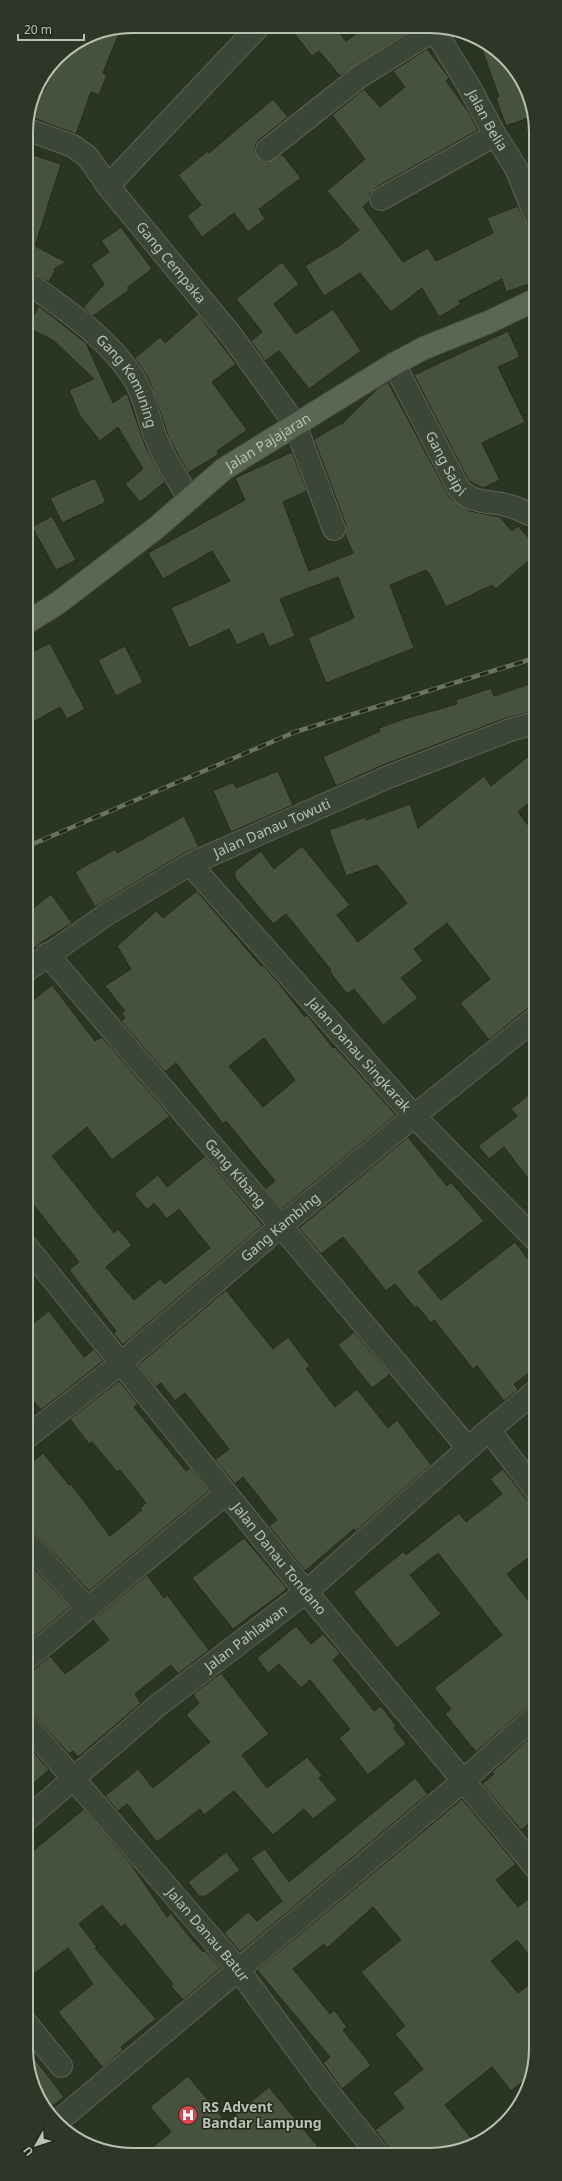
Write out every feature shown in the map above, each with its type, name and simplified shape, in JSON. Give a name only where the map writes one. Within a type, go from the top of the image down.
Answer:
[{"type":"main road","name":"Jalan Pajajaran","points":[[33,619],[64,598],[156,528],[224,469],[294,424],[394,364],[424,348],[488,322],[529,303]]},
{"type":"street","points":[[108,186],[252,33]]},
{"type":"street","points":[[267,150],[359,77],[428,33]]},
{"type":"street","name":"Jalan Belia","points":[[437,34],[467,83],[495,135],[516,168],[529,200]]},
{"type":"street","name":"Gang Cempaka","points":[[33,132],[73,146],[81,151],[231,335],[294,424],[334,529]]},
{"type":"street","points":[[381,199],[495,135]]},
{"type":"street","name":"Gang Kemuning","points":[[34,286],[79,321],[117,357],[133,377],[144,400],[158,443],[189,499]]},
{"type":"street","name":"Gang Saipi","points":[[394,364],[459,489],[466,497],[480,501],[507,505],[529,514]]},
{"type":"street","name":"Jalan Danau Towuti","points":[[33,965],[107,914],[190,864],[388,777],[510,730],[529,725]]},
{"type":"street","name":"Jalan Danau Singkarak","points":[[190,864],[414,1116],[529,1232]]},
{"type":"street","name":"Gang Kibang","points":[[47,954],[281,1226],[468,1448]]},
{"type":"street","name":"Gang Kambing","points":[[33,1432],[120,1364],[281,1226],[414,1116],[529,1024]]},
{"type":"street","name":"Jalan Danau Tondano","points":[[33,1255],[225,1494],[462,1782],[529,1860]]},
{"type":"street","name":"Jalan Pahlawan","points":[[33,1814],[157,1706],[306,1592],[468,1448],[529,1397]]},
{"type":"street","points":[[489,1430],[529,1482]]},
{"type":"street","points":[[33,1654],[225,1494]]},
{"type":"street","points":[[33,1549],[88,1609]]},
{"type":"street","points":[[61,2118],[462,1782],[529,1721]]},
{"type":"street","name":"Jalan Danau Batur","points":[[33,1732],[238,1969],[326,2088],[373,2148]]},
{"type":"street","points":[[33,2031],[61,2066]]},
{"type":"building","points":[[294,33],[340,33],[346,41],[357,33],[406,33],[340,76],[319,51],[312,56]]},
{"type":"building","points":[[119,34],[103,73],[107,75],[99,95],[91,92],[76,134],[34,118],[36,107],[42,90],[44,91],[53,72],[72,53],[100,38]]},
{"type":"building","points":[[481,47],[490,53],[509,72],[519,88],[524,100],[528,118],[506,126],[496,98],[499,97]]},
{"type":"building","points":[[427,49],[448,76],[449,78],[446,81],[468,111],[478,130],[375,188],[370,193],[369,201],[363,207],[403,262],[428,248],[436,261],[493,233],[487,218],[518,206],[524,220],[529,225],[529,284],[506,292],[502,279],[459,301],[461,304],[439,317],[422,288],[391,312],[360,273],[324,296],[305,266],[339,246],[359,230],[327,191],[365,159],[332,115],[364,89],[380,107],[405,87],[393,71]]},
{"type":"building","points":[[273,99],[288,117],[259,140],[255,146],[255,152],[262,161],[268,162],[282,154],[301,178],[259,209],[265,219],[248,232],[234,213],[202,237],[187,216],[201,205],[178,175],[208,151],[209,153]]},
{"type":"building","points":[[33,155],[61,164],[35,246],[66,262],[54,269],[55,271],[49,282],[36,275],[33,275]]},
{"type":"building","points":[[121,227],[152,269],[127,288],[129,290],[93,316],[83,308],[104,284],[91,265],[109,252],[101,241]]},
{"type":"building","points":[[282,262],[299,284],[274,304],[296,334],[333,309],[361,351],[309,389],[279,351],[265,361],[251,341],[262,332],[236,299]]},
{"type":"building","points":[[39,306],[86,343],[113,403],[127,393],[146,448],[165,482],[140,502],[125,484],[143,469],[118,427],[100,441],[80,416],[69,390],[94,379],[54,341],[33,330],[33,316]]},
{"type":"building","points":[[198,314],[236,364],[212,382],[247,430],[217,451],[219,454],[188,473],[169,438],[149,379],[135,358],[160,337],[165,343]]},
{"type":"building","points":[[508,331],[520,357],[498,367],[525,422],[482,443],[500,480],[483,488],[469,481],[414,375]]},
{"type":"building","points":[[388,382],[450,498],[470,511],[500,517],[512,531],[518,526],[529,538],[529,560],[496,589],[492,585],[446,607],[429,573],[426,570],[390,585],[414,648],[326,683],[308,638],[354,618],[338,577],[280,599],[295,636],[269,647],[263,633],[237,645],[229,629],[189,648],[171,608],[230,581],[212,551],[163,579],[148,553],[245,500],[235,478],[292,452],[307,491],[283,502],[309,571],[353,553],[345,534],[346,525],[314,439],[344,422],[378,388]]},
{"type":"building","points":[[95,478],[106,502],[62,523],[50,498]]},
{"type":"building","points":[[52,516],[76,560],[56,570],[33,526]]},
{"type":"building","points":[[50,643],[85,709],[67,719],[60,707],[33,722],[33,652]]},
{"type":"building","points":[[125,646],[143,682],[116,696],[98,660]]},
{"type":"building","points":[[529,684],[529,712],[506,718],[383,765],[336,786],[323,757],[380,731],[379,728],[404,719],[457,704],[456,700],[491,688],[494,696]]},
{"type":"building","points":[[529,756],[529,803],[518,812],[529,826],[529,1008],[489,1040],[460,1003],[490,979],[447,923],[414,949],[423,961],[401,978],[418,998],[383,1025],[354,989],[347,994],[330,972],[331,970],[286,914],[273,924],[235,878],[235,871],[261,851],[274,869],[302,846],[350,905],[337,915],[358,942],[407,903],[377,865],[346,876],[329,830],[365,817],[366,820],[410,804],[418,828],[484,776],[491,786]]},
{"type":"building","points":[[278,771],[293,805],[231,832],[213,791],[233,782],[236,788]]},
{"type":"building","points":[[184,816],[199,847],[184,853],[95,907],[75,872],[115,849],[117,853]]},
{"type":"building","points":[[197,891],[261,966],[263,965],[281,986],[305,1017],[307,1015],[333,1048],[335,1047],[396,1115],[282,1209],[265,1189],[275,1181],[226,1121],[223,1124],[176,1063],[165,1072],[121,1021],[125,1018],[121,1013],[125,1011],[105,986],[131,969],[117,946],[156,911],[163,918]],"holes":[[[264,1038],[295,1080],[263,1107],[229,1066]]]},
{"type":"building","points":[[51,894],[72,923],[33,950],[33,908]]},
{"type":"building","points":[[52,985],[95,1041],[102,1037],[170,1116],[112,1160],[87,1127],[52,1156],[114,1233],[118,1229],[132,1245],[106,1267],[134,1300],[160,1279],[165,1284],[210,1248],[179,1209],[167,1219],[154,1203],[147,1210],[134,1194],[158,1175],[167,1187],[205,1156],[263,1225],[123,1345],[113,1333],[116,1331],[69,1270],[79,1262],[33,1204],[33,1000]]},
{"type":"building","points":[[529,1095],[529,1180],[504,1147],[489,1159],[478,1146],[517,1116],[511,1109]]},
{"type":"building","points":[[408,1137],[447,1186],[451,1182],[484,1221],[418,1272],[441,1300],[515,1242],[529,1260],[529,1373],[514,1384],[518,1390],[504,1401],[477,1366],[473,1369],[434,1320],[431,1323],[417,1306],[415,1308],[395,1284],[386,1291],[343,1237],[321,1254],[299,1228]]},
{"type":"building","points":[[226,1290],[273,1349],[288,1337],[310,1366],[306,1369],[335,1407],[357,1389],[388,1428],[397,1420],[431,1465],[356,1531],[354,1529],[305,1571],[269,1526],[277,1520],[243,1477],[235,1484],[215,1460],[229,1449],[185,1393],[175,1401],[161,1383],[156,1387],[138,1365]]},
{"type":"building","points":[[49,1311],[84,1357],[94,1349],[103,1361],[41,1410],[33,1400],[33,1323]]},
{"type":"building","points":[[354,1332],[390,1374],[372,1388],[338,1345]]},
{"type":"building","points":[[119,1381],[138,1404],[134,1407],[186,1471],[190,1468],[209,1491],[89,1591],[36,1534],[33,1533],[33,1461],[43,1453],[69,1485],[71,1484],[110,1536],[142,1510],[140,1508],[146,1503],[120,1470],[117,1472],[92,1442],[89,1444],[70,1419]]},
{"type":"building","points":[[503,1469],[526,1499],[529,1500],[529,1557],[507,1574],[529,1601],[529,1706],[476,1752],[445,1714],[451,1709],[434,1688],[502,1635],[438,1553],[410,1575],[441,1614],[397,1648],[353,1592],[403,1552],[406,1555],[459,1513],[466,1522],[502,1494],[490,1479]]},
{"type":"building","points":[[244,1538],[286,1587],[286,1590],[233,1629],[192,1578]]},
{"type":"building","points":[[33,1567],[70,1607],[33,1638]]},
{"type":"building","points":[[147,1575],[164,1598],[167,1595],[209,1650],[178,1674],[171,1665],[135,1694],[141,1703],[78,1757],[73,1751],[69,1754],[36,1717],[33,1716],[33,1670],[50,1656],[65,1674],[109,1640],[93,1620]]},
{"type":"building","points":[[296,1626],[311,1644],[323,1634],[340,1653],[333,1660],[374,1711],[381,1706],[396,1726],[394,1728],[406,1744],[368,1775],[339,1738],[350,1729],[310,1680],[301,1688],[279,1664],[268,1673],[257,1658]]},
{"type":"building","points":[[221,1673],[269,1734],[242,1755],[267,1788],[307,1757],[322,1775],[319,1778],[337,1800],[313,1819],[304,1809],[273,1835],[234,1791],[204,1815],[200,1809],[157,1842],[127,1804],[118,1811],[105,1796],[138,1769],[153,1788],[210,1742],[186,1715],[199,1703],[193,1694]]},
{"type":"building","points":[[529,1738],[529,1824],[521,1830],[482,1784],[494,1774],[492,1772]]},
{"type":"building","points":[[33,1751],[49,1770],[33,1784]]},
{"type":"building","points":[[415,1778],[428,1794],[240,1952],[224,1933],[248,1912],[257,1921],[282,1901],[251,1858],[265,1849],[289,1882]]},
{"type":"building","points":[[462,1799],[516,1864],[496,1880],[518,1907],[529,1898],[529,1955],[517,1940],[491,1961],[518,1993],[529,1984],[529,2055],[523,2081],[511,2091],[492,2067],[445,2105],[472,2139],[455,2145],[443,2147],[388,2148],[375,2130],[404,2108],[393,2093],[423,2069],[395,2034],[405,2026],[361,1972],[401,1940],[373,1907],[327,1948],[324,1944],[293,1969],[330,2014],[334,2010],[347,2027],[343,2030],[371,2065],[342,2089],[323,2063],[330,2057],[257,1970]]},
{"type":"building","points":[[84,1809],[130,1863],[167,1917],[171,1913],[203,1952],[205,1950],[221,1968],[183,2000],[171,1986],[173,1984],[125,1924],[121,1927],[102,1905],[79,1924],[97,1947],[95,1948],[156,2019],[121,2047],[123,2050],[103,2068],[58,2012],[93,1984],[68,1948],[33,1974],[33,1851]]},
{"type":"building","points":[[226,1852],[240,1870],[206,1896],[199,1896],[188,1882]]},
{"type":"building","points":[[34,2058],[64,2097],[52,2107],[38,2081]]},
{"type":"building","name":"RS Advent Bandar Lampung","points":[[188,2076],[226,2122],[269,2087],[319,2148],[152,2148],[171,2132],[150,2107]]},
{"type":"railway","points":[[33,844],[295,732],[529,660]]},
{"type":"place","name":"RS Advent Bandar Lampung","points":[[188,2115]]}]
